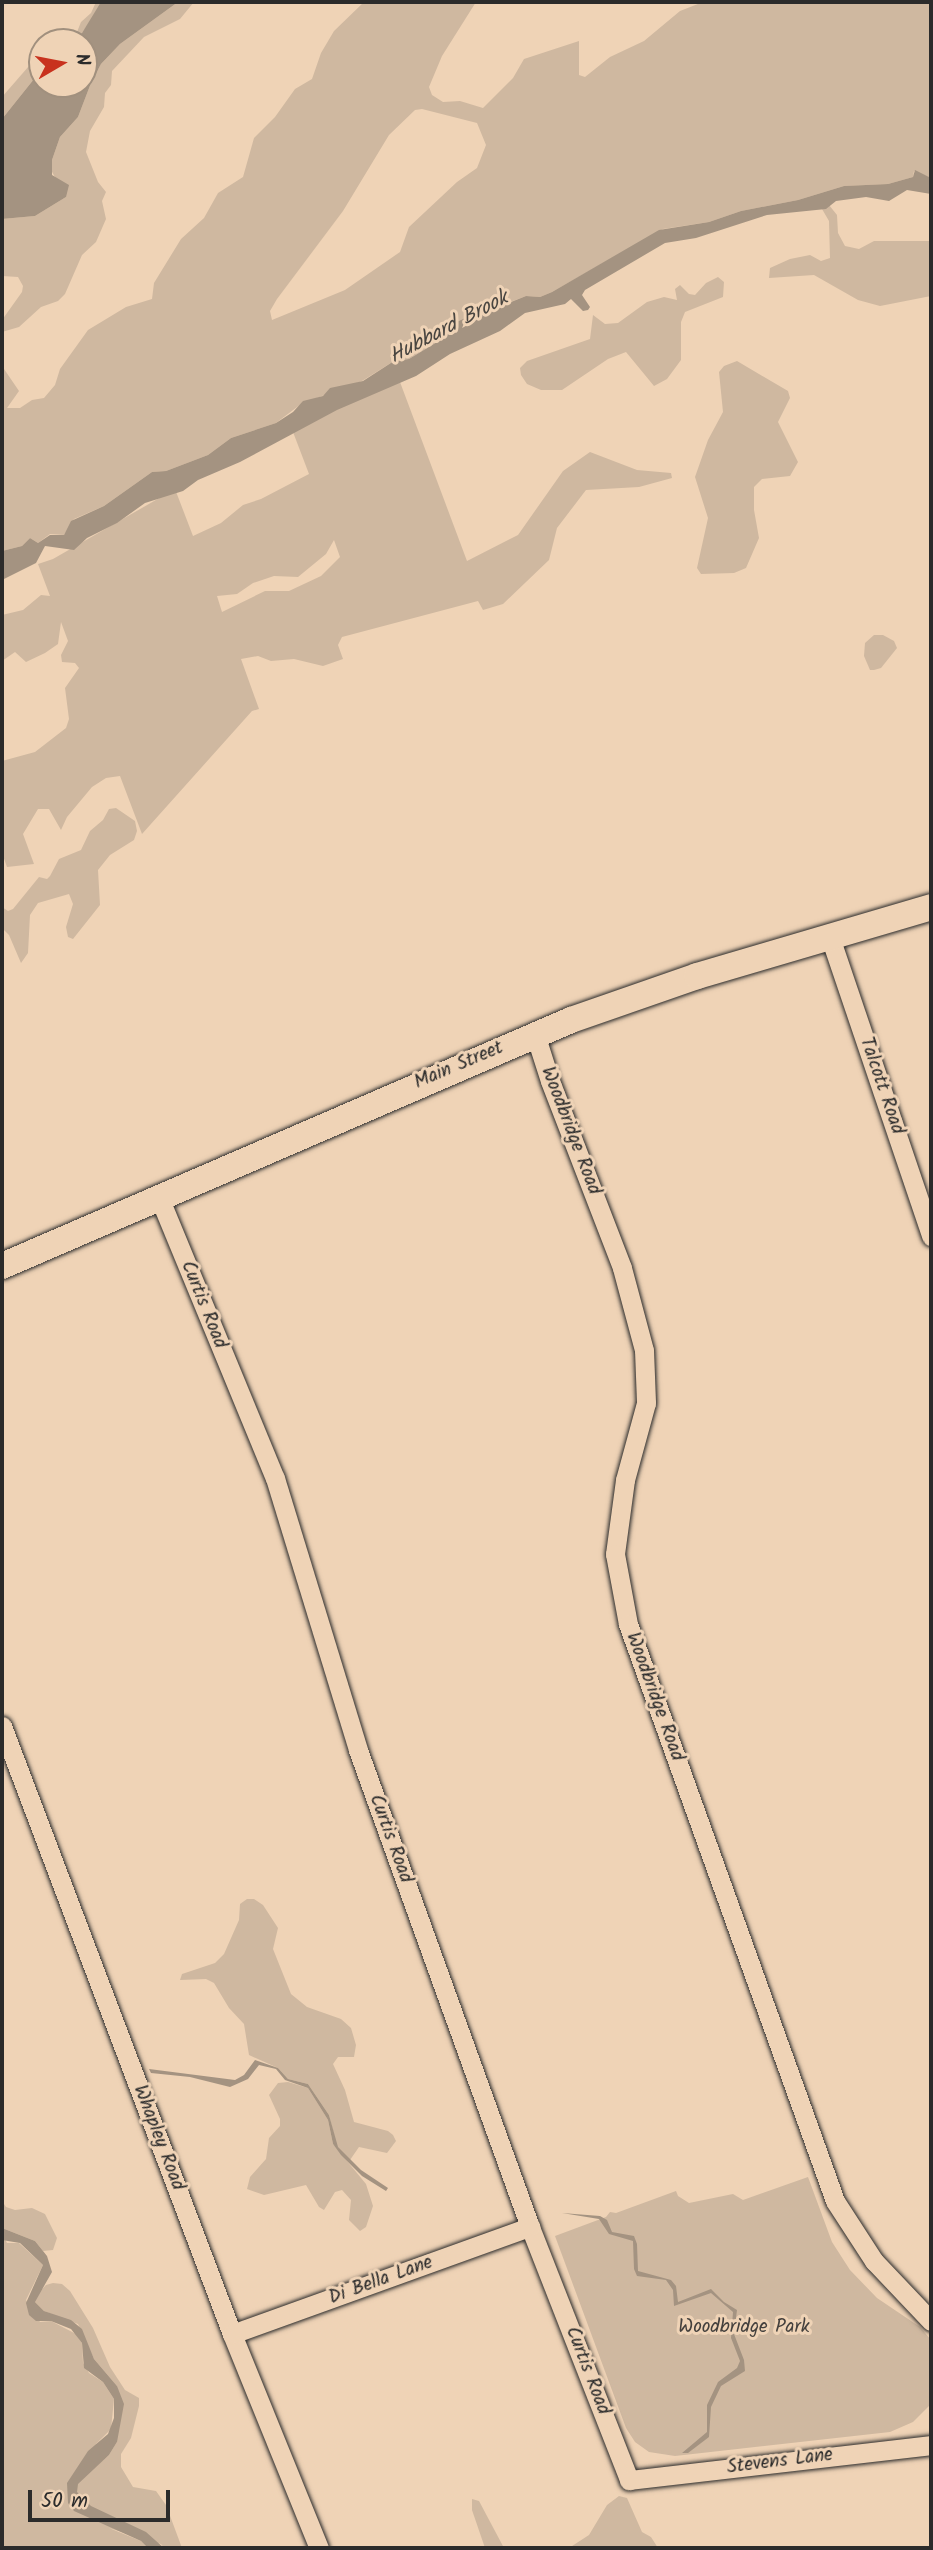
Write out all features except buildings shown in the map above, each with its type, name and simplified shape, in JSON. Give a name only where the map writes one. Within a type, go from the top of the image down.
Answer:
[{"type":"main road","name":"Main Street","points":[[2,1266],[535,1034],[697,976],[931,907]]},
{"type":"street","name":"Talcott Road","points":[[830,937],[931,1236]]},
{"type":"street","name":"Woodbridge Road","points":[[535,1034],[550,1081],[622,1268],[644,1350],[646,1403],[625,1480],[615,1554],[628,1623],[835,2202],[874,2261],[931,2321]]},
{"type":"street","name":"Curtis Road","points":[[159,1197],[275,1478],[358,1750],[530,2227],[629,2480]]},
{"type":"street","name":"Whapley Road","points":[[2,1726],[232,2334],[319,2548]]},
{"type":"street","name":"Di Bella Lane","points":[[232,2334],[530,2227]]},
{"type":"street","name":"Stevens Lane","points":[[629,2480],[931,2445]]},
{"type":"green space","points":[[96,2],[101,2],[86,28],[79,28],[81,22],[91,13]]},
{"type":"green space","points":[[178,2],[194,2],[180,19],[144,37],[112,71],[104,107],[90,131],[86,152],[98,182],[106,192],[102,201],[106,219],[96,242],[82,255],[65,294],[58,301],[41,307],[19,327],[2,332],[2,320],[22,292],[23,286],[18,277],[2,276],[2,219],[35,216],[66,197],[51,170],[60,137],[78,117],[85,98],[98,98],[98,70],[120,44]]},
{"type":"green space","points":[[364,2],[476,2],[442,56],[429,87],[432,95],[443,102],[460,101],[483,108],[513,78],[524,59],[579,41],[579,75],[585,77],[610,57],[644,41],[680,11],[703,2],[931,2],[931,178],[914,171],[913,177],[888,184],[844,186],[798,200],[741,211],[709,222],[663,229],[552,292],[540,297],[526,296],[490,310],[480,311],[446,327],[447,336],[409,359],[394,361],[362,381],[301,404],[276,423],[231,438],[208,455],[166,471],[152,472],[104,506],[74,519],[64,535],[50,534],[38,543],[30,538],[22,546],[2,551],[2,366],[19,391],[7,408],[20,408],[32,400],[44,398],[55,385],[60,369],[88,330],[126,307],[152,299],[154,283],[181,239],[204,218],[218,193],[243,177],[254,138],[275,117],[295,89],[312,79],[321,53],[334,31]],"holes":[[[422,109],[477,123],[486,145],[477,168],[457,182],[409,227],[400,252],[345,290],[272,320],[270,311],[277,299],[343,211],[389,135],[415,110]]]},
{"type":"green space","points":[[28,67],[28,86],[2,119],[2,97]]},
{"type":"green space","points":[[829,205],[837,215],[838,233],[845,246],[859,249],[874,241],[931,241],[931,296],[880,306],[858,300],[814,275],[769,278],[770,268],[790,259],[810,255],[821,261],[830,258],[829,221],[822,209]]},
{"type":"green space","points":[[718,277],[724,282],[723,297],[685,312],[681,322],[681,360],[667,379],[654,386],[626,352],[608,359],[562,390],[541,390],[527,384],[521,375],[520,368],[527,361],[590,339],[593,315],[605,324],[618,323],[647,302],[664,297],[677,300],[675,289],[680,285],[689,294],[695,295],[706,283]]},
{"type":"green space","points":[[737,361],[788,391],[790,398],[778,422],[798,462],[790,476],[762,479],[754,487],[754,510],[759,538],[746,568],[734,573],[701,574],[697,568],[708,518],[695,477],[708,440],[723,412],[719,372],[724,366]]},
{"type":"green space","points":[[400,382],[467,561],[518,535],[563,471],[590,452],[637,470],[671,473],[672,478],[639,487],[586,490],[557,528],[549,560],[503,604],[483,610],[478,601],[342,637],[338,645],[343,659],[323,666],[294,659],[271,661],[258,656],[241,659],[259,709],[252,711],[142,834],[120,776],[106,778],[92,787],[67,817],[61,830],[49,809],[38,809],[23,834],[34,864],[7,867],[2,853],[2,761],[35,752],[66,728],[69,719],[65,688],[79,668],[75,663],[62,662],[61,655],[68,641],[61,622],[58,644],[45,653],[26,662],[15,652],[2,661],[2,615],[23,610],[41,595],[50,596],[38,564],[53,559],[175,489],[193,536],[221,523],[243,505],[261,499],[309,474],[293,432],[336,408]],"holes":[[[334,540],[340,557],[321,576],[289,591],[265,591],[222,612],[217,596],[237,594],[253,583],[274,576],[298,577],[326,554]]]},
{"type":"green space","points":[[874,635],[883,635],[894,641],[897,648],[881,668],[870,670],[864,656],[865,643]]},
{"type":"green space","points":[[116,808],[135,821],[137,831],[134,840],[110,855],[98,870],[100,905],[73,939],[68,937],[66,927],[73,904],[69,894],[38,903],[30,915],[28,953],[21,963],[9,935],[2,928],[2,907],[8,911],[13,909],[39,877],[47,879],[50,876],[59,859],[81,850],[90,831],[103,820],[109,809]]},
{"type":"green space","points":[[247,1899],[254,1899],[263,1905],[278,1928],[273,1949],[291,1994],[307,2007],[341,2019],[351,2028],[356,2045],[354,2057],[338,2057],[333,2064],[345,2090],[354,2122],[388,2131],[393,2135],[396,2141],[387,2153],[359,2147],[350,2160],[337,2147],[329,2115],[308,2084],[288,2079],[278,2068],[249,2055],[244,2024],[229,2008],[214,1983],[206,1979],[180,1980],[182,1974],[215,1963],[224,1954],[239,1920],[240,1904]]},
{"type":"green space","points":[[288,2082],[308,2088],[328,2120],[333,2144],[366,2184],[373,2206],[366,2227],[360,2231],[349,2220],[351,2200],[342,2190],[335,2192],[324,2210],[319,2207],[306,2185],[264,2195],[247,2189],[250,2177],[266,2159],[269,2138],[280,2126],[280,2119],[269,2095],[278,2083]]},
{"type":"green space","name":"Woodbridge Park","points":[[808,2177],[832,2242],[850,2270],[877,2298],[920,2327],[931,2340],[931,2404],[913,2422],[890,2432],[675,2456],[649,2452],[635,2442],[626,2428],[555,2236],[606,2217],[610,2212],[616,2213],[676,2191],[678,2196],[689,2203],[733,2194],[743,2200]]},
{"type":"green space","points":[[2,2201],[6,2207],[15,2210],[32,2208],[45,2214],[57,2238],[53,2250],[43,2251],[35,2241],[2,2228]]},
{"type":"green space","points":[[2,2233],[7,2243],[19,2243],[43,2265],[26,2300],[40,2322],[51,2321],[76,2334],[82,2343],[83,2363],[89,2373],[103,2382],[114,2399],[111,2429],[96,2444],[89,2473],[109,2455],[117,2442],[117,2386],[94,2359],[78,2324],[44,2311],[35,2302],[34,2298],[46,2285],[53,2283],[62,2284],[70,2291],[93,2328],[110,2367],[125,2390],[139,2398],[131,2438],[121,2454],[121,2467],[133,2487],[156,2491],[166,2505],[182,2548],[164,2548],[161,2544],[109,2528],[141,2541],[148,2548],[2,2548]]},
{"type":"green space","points":[[619,2496],[627,2498],[642,2532],[651,2537],[658,2548],[569,2548],[589,2535],[607,2505]]},
{"type":"green space","points":[[472,2499],[479,2501],[504,2548],[485,2548],[472,2510]]},
{"type":"water","points":[[101,2],[178,2],[120,44],[98,70],[98,28],[85,28]]},
{"type":"water","points":[[28,86],[28,98],[85,98],[78,117],[60,137],[52,160],[52,175],[69,185],[66,197],[35,216],[2,219],[2,119]]},
{"type":"water","name":"Hubbard Brook","points":[[915,170],[931,178],[931,194],[907,190],[889,201],[866,197],[836,201],[826,209],[767,215],[696,238],[665,243],[585,290],[582,295],[590,307],[588,310],[583,311],[571,299],[565,304],[525,313],[500,331],[450,354],[416,376],[337,410],[240,462],[198,480],[183,491],[145,503],[117,523],[87,538],[74,550],[45,546],[36,563],[2,580],[2,551],[22,546],[30,538],[38,543],[50,535],[64,535],[71,521],[104,506],[152,472],[166,471],[208,455],[231,438],[276,423],[293,412],[303,401],[323,396],[330,388],[363,381],[394,361],[409,359],[447,336],[446,327],[480,311],[491,310],[526,296],[540,297],[552,292],[659,230],[709,222],[741,211],[798,200],[844,186],[888,184],[913,177]]},
{"type":"water","points":[[255,2060],[278,2068],[288,2079],[308,2084],[329,2115],[338,2147],[361,2170],[388,2188],[386,2191],[362,2176],[341,2155],[333,2144],[328,2120],[308,2088],[285,2080],[276,2069],[259,2065],[248,2079],[230,2087],[190,2077],[151,2073],[149,2069],[235,2080],[244,2075]]},
{"type":"water","points":[[562,2213],[600,2216],[607,2220],[612,2232],[634,2236],[638,2271],[671,2280],[676,2286],[678,2302],[711,2289],[737,2310],[734,2334],[744,2360],[745,2371],[721,2386],[711,2407],[709,2437],[688,2453],[682,2453],[707,2432],[707,2405],[718,2382],[737,2368],[740,2361],[731,2338],[733,2312],[711,2293],[674,2306],[673,2290],[666,2280],[637,2276],[634,2269],[633,2241],[609,2234],[599,2219]]},
{"type":"water","points":[[2,2228],[35,2241],[47,2256],[52,2272],[35,2302],[44,2311],[71,2320],[82,2329],[94,2359],[117,2386],[124,2404],[117,2442],[109,2455],[78,2484],[77,2492],[91,2506],[146,2532],[164,2548],[148,2548],[141,2541],[74,2511],[68,2503],[67,2483],[88,2451],[108,2434],[114,2418],[114,2399],[103,2382],[84,2368],[82,2343],[71,2329],[51,2321],[36,2321],[29,2315],[26,2303],[43,2265],[20,2243],[2,2240]]}]
